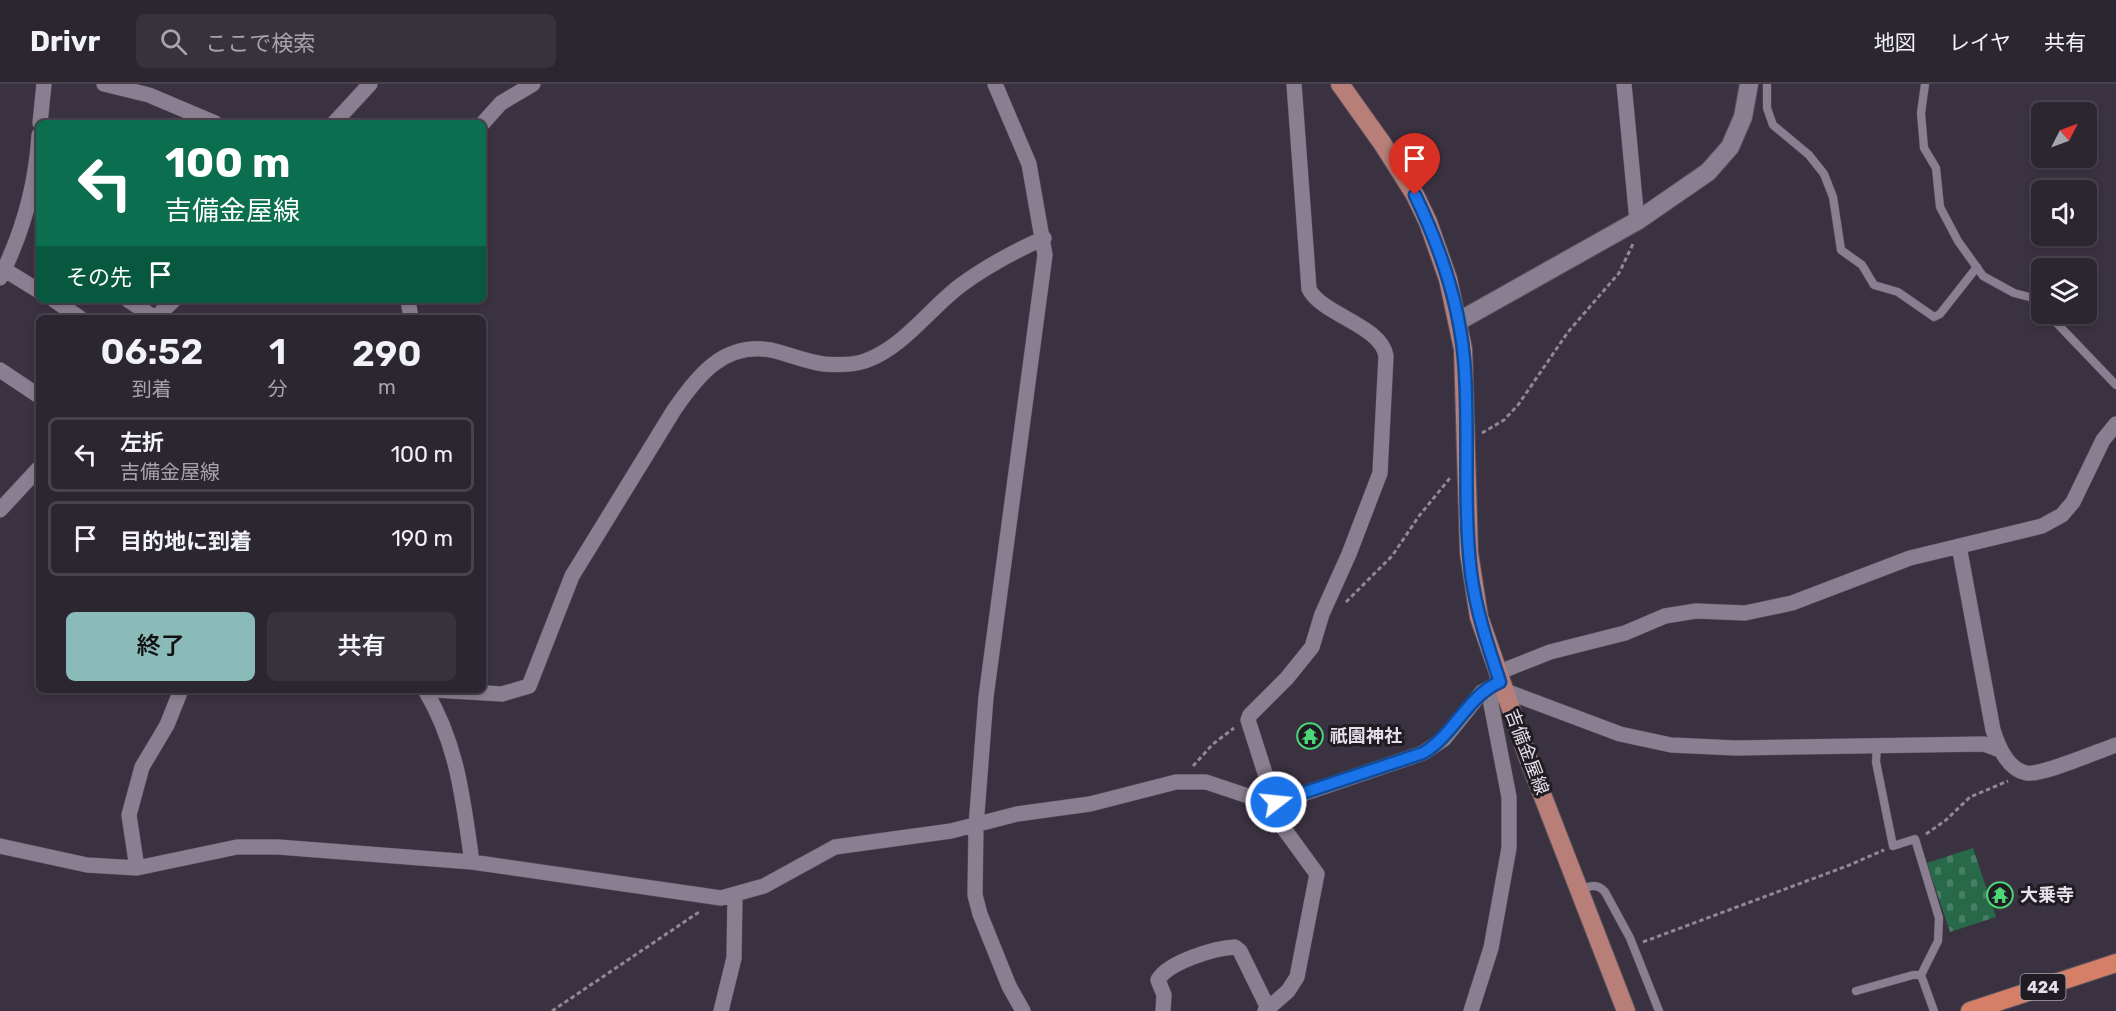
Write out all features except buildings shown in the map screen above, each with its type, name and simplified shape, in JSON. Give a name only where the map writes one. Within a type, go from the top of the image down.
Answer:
[{"type":"highway","name":"424","points":[[1970,1011],[2116,963]]},
{"type":"main road","name":"吉備金屋線","points":[[1340,84],[1415,195],[1438,249],[1459,321],[1465,372],[1471,575],[1479,617],[1499,683],[1626,1011]]},
{"type":"street","points":[[40,120],[44,84]]},
{"type":"street","points":[[104,84],[149,94],[208,120]]},
{"type":"street","points":[[337,120],[370,84]]},
{"type":"street","points":[[486,120],[501,103],[533,84]]},
{"type":"street","points":[[995,84],[1029,164],[1044,238],[1041,303],[986,698],[976,826],[975,895],[980,914],[1009,986],[1023,1011]]},
{"type":"street","points":[[1163,1011],[1164,995],[1158,980],[1161,975],[1192,958],[1229,947],[1240,951],[1267,1010],[1288,991],[1297,977],[1317,874],[1288,838],[1248,720],[1312,647],[1322,614],[1349,554],[1381,466],[1385,350],[1353,321],[1315,298],[1309,289],[1294,84]]},
{"type":"street","points":[[1624,84],[1637,221]]},
{"type":"street","points":[[1459,321],[1637,221],[1708,171],[1730,147],[1743,117],[1749,84]]},
{"type":"street","points":[[36,172],[28,214],[2,274],[36,290]]},
{"type":"street","points":[[485,693],[502,694],[528,686],[572,576],[674,410],[689,388],[712,363],[726,355],[758,349],[772,350],[815,363],[864,361],[894,345],[961,285],[1019,249],[1044,238]]},
{"type":"street","points":[[63,303],[77,315]]},
{"type":"street","points":[[132,303],[150,315]]},
{"type":"street","points":[[158,315],[171,303]]},
{"type":"street","points":[[0,370],[36,394]]},
{"type":"street","points":[[0,846],[87,865],[138,868],[237,847],[472,862],[728,897],[764,886],[835,847],[976,826],[1017,814],[1090,804],[1176,782],[1206,782],[1251,797],[1276,802],[1423,753],[1444,739],[1482,692],[1550,652],[1625,633],[1665,616],[1696,611],[1745,614],[1792,603],[1872,570],[2042,526],[2062,515],[2073,502],[2103,440],[2116,424]]},
{"type":"street","points":[[0,510],[36,471]]},
{"type":"street","points":[[1959,546],[1988,707],[2000,750]]},
{"type":"street","points":[[1499,683],[1620,734],[1671,745],[1736,748],[1984,744],[2000,750],[2021,771],[2032,773],[2116,744]]},
{"type":"street","points":[[1471,1011],[1491,948],[1509,848],[1509,797],[1491,698],[1499,683]]},
{"type":"street","points":[[138,868],[129,815],[142,767],[167,725],[180,693]]},
{"type":"street","points":[[427,693],[442,717],[457,764],[472,862]]},
{"type":"street","points":[[721,1011],[734,958],[728,897]]},
{"type":"lane","points":[[1767,84],[1769,117],[1773,125],[1818,164],[1833,197],[1841,250],[1862,265],[1874,285],[1898,292],[1934,317],[1940,314],[1977,267]]},
{"type":"lane","points":[[1925,84],[1921,113],[1924,148],[1936,168],[1940,207],[1958,241],[1983,276],[2014,293],[2031,297]]},
{"type":"lane","points":[[2058,324],[2116,385]]},
{"type":"lane","points":[[1878,744],[1876,762],[1893,846],[1915,839],[1939,918],[1938,941],[1921,975],[1934,1011]]},
{"type":"lane","points":[[1580,889],[1593,885],[1600,886],[1633,946],[1659,1011]]},
{"type":"lane","points":[[1856,992],[1913,975],[1921,975]]},
{"type":"path","points":[[1339,608],[1361,590],[1392,556],[1467,447],[1494,428],[1518,405],[1568,332],[1619,273],[1631,249],[1637,221]]},
{"type":"path","points":[[1176,782],[1222,736],[1248,720]]},
{"type":"path","points":[[1915,839],[1933,831],[1970,797],[2006,782],[2021,771]]},
{"type":"path","points":[[1633,946],[1847,867],[1893,846]]},
{"type":"path","points":[[552,1011],[728,897]]},
{"type":"green space","points":[[1973,848],[1996,917],[1950,932],[1927,863]]},
{"type":"place","name":"祇園神社","points":[[1310,736]]},
{"type":"place","name":"大乗寺","points":[[2000,895]]},
{"type":"route","points":[[1276,802],[1423,753],[1444,739],[1482,692],[1500,682],[1479,617],[1471,575],[1465,372],[1459,321],[1438,249],[1415,195]]}]
